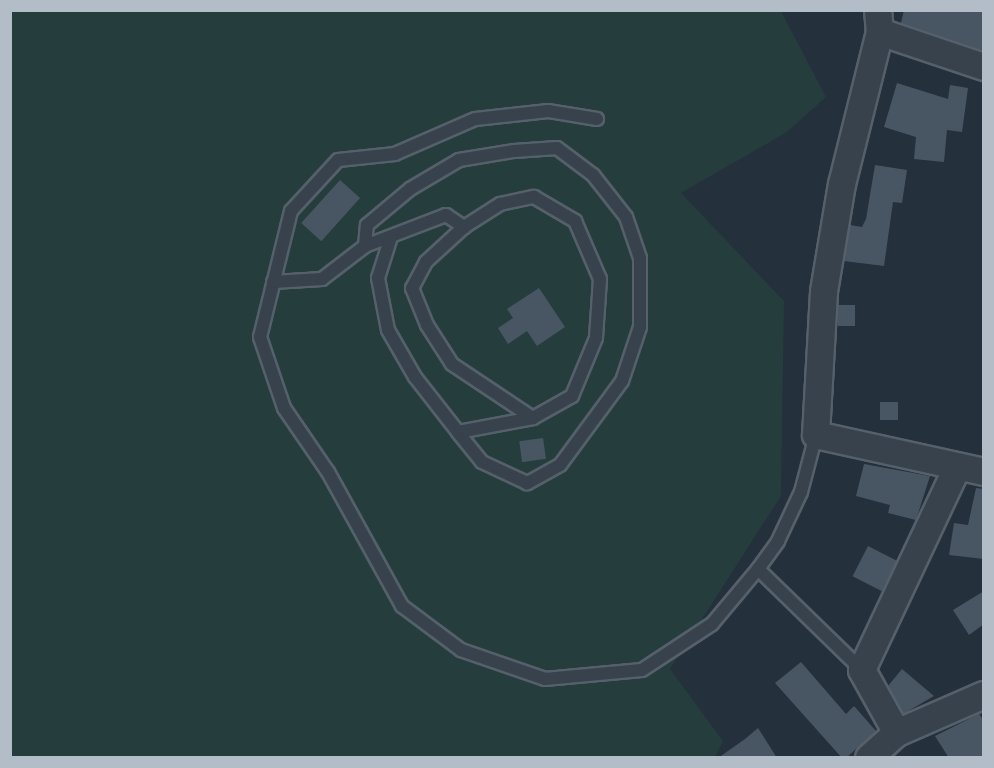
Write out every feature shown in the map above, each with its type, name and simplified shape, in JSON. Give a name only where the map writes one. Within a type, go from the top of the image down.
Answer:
[{"type":"street","points":[[984,67],[879,21],[842,184],[826,281],[816,435],[957,468],[984,472]]},
{"type":"street","points":[[897,733],[862,670],[957,468]]},
{"type":"street","points":[[869,758],[897,733],[984,695]]},
{"type":"lane","points":[[597,119],[548,111],[476,119],[395,154],[338,160],[291,211],[260,337],[284,408],[328,472],[402,606],[461,650],[545,679],[642,670],[712,624],[758,569],[778,541],[801,492],[816,435]]},
{"type":"lane","points":[[365,246],[367,225],[410,189],[459,160],[514,151],[557,148],[593,175],[626,217],[640,258],[640,327],[622,381],[560,465],[527,483],[482,462],[415,377],[388,330],[378,278],[391,237]]},
{"type":"lane","points":[[458,432],[533,418],[572,396],[596,338],[600,279],[575,220],[534,198],[500,204],[464,227],[426,262],[412,288],[427,326],[452,364],[533,418]]},
{"type":"lane","points":[[273,282],[321,279],[365,246],[446,215],[464,227]]},
{"type":"lane","points":[[758,569],[862,670]]},
{"type":"green space","points":[[10,11],[781,11],[826,97],[787,132],[681,193],[784,301],[781,496],[670,669],[723,741],[715,757],[11,757]]},
{"type":"building","points":[[904,10],[984,10],[984,51],[901,23]]},
{"type":"building","points":[[897,83],[948,99],[950,85],[968,88],[962,132],[947,130],[944,162],[914,159],[916,137],[884,127]]},
{"type":"building","points":[[875,165],[907,170],[902,203],[893,202],[884,266],[844,261],[850,225],[862,227],[866,219]]},
{"type":"building","points":[[340,180],[360,198],[321,241],[301,223]]},
{"type":"building","points":[[539,288],[565,327],[537,346],[527,331],[508,344],[498,328],[513,318],[507,309]]},
{"type":"building","points":[[838,305],[855,305],[855,326],[838,326]]},
{"type":"building","points":[[880,402],[898,402],[898,420],[880,420]]},
{"type":"building","points":[[543,438],[546,459],[522,462],[519,441]]},
{"type":"building","points":[[864,464],[930,476],[916,520],[888,513],[890,505],[856,496]]},
{"type":"building","points":[[976,488],[984,489],[984,559],[949,555],[954,523],[968,525]]},
{"type":"building","points":[[868,546],[897,561],[882,591],[853,576]]},
{"type":"building","points":[[984,591],[984,624],[969,635],[953,610]]},
{"type":"building","points":[[801,662],[846,714],[854,706],[876,731],[846,758],[842,758],[775,683]]},
{"type":"building","points":[[902,669],[934,696],[903,714],[888,686]]},
{"type":"building","points":[[979,714],[984,721],[984,758],[949,758],[935,736]]},
{"type":"building","points":[[758,728],[777,758],[718,758],[745,739]]}]
